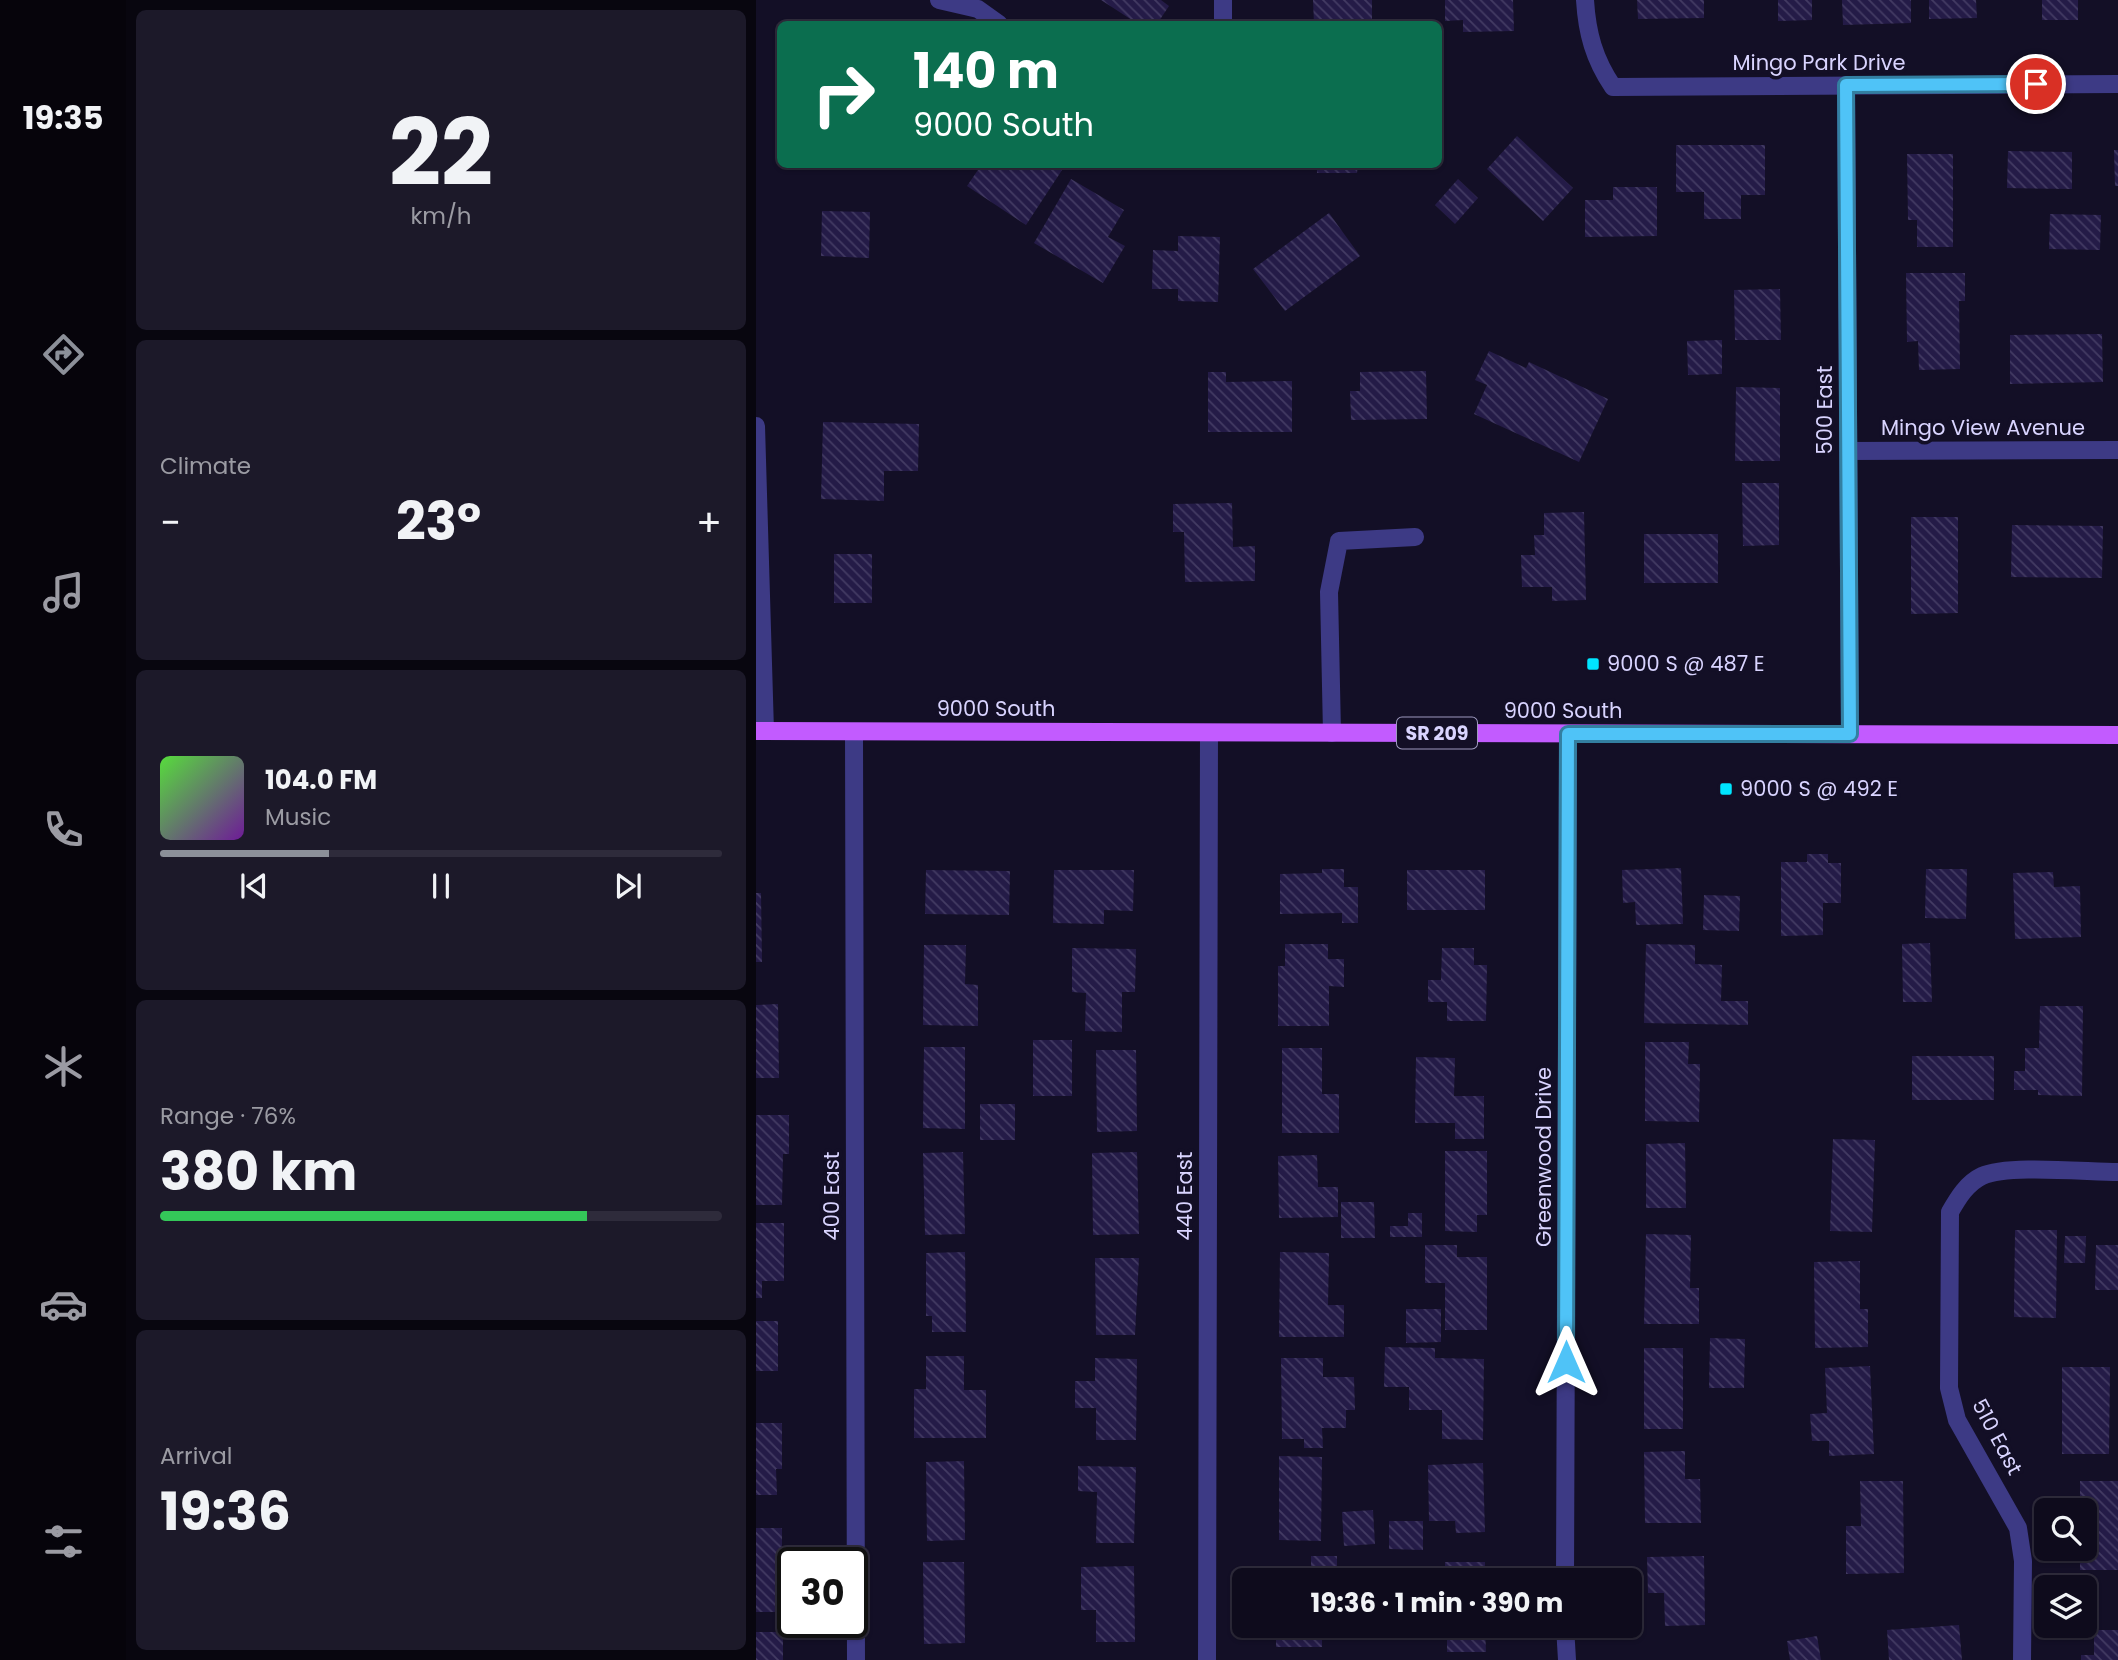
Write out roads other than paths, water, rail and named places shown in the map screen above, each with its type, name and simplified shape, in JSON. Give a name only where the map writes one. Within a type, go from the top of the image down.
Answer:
[{"type":"main road","name":"9000 South","points":[[760,731],[2118,735]]},
{"type":"street","points":[[939,0],[978,9],[995,21]]},
{"type":"street","points":[[1223,0],[1223,21]]},
{"type":"street","name":"Mingo Park Drive","points":[[1585,0],[1589,38],[1597,64],[1613,87],[2118,84]]},
{"type":"street","name":"500 East","points":[[1846,85],[1850,734]]},
{"type":"street","points":[[756,426],[760,731]]},
{"type":"street","name":"Mingo View Avenue","points":[[1848,451],[2118,450]]},
{"type":"street","points":[[1332,733],[1329,592],[1339,541],[1415,537]]},
{"type":"street","name":"400 East","points":[[854,732],[856,1660]]},
{"type":"street","name":"440 East","points":[[1207,1660],[1209,733]]},
{"type":"street","name":"Greenwood Drive","points":[[1565,1568],[1568,734]]},
{"type":"street","name":"510 East","points":[[2022,1660],[2023,1560],[2018,1528],[1957,1420],[1949,1388],[1947,1229],[1950,1212],[1961,1193],[1983,1176],[2011,1171],[2118,1172]]},
{"type":"street","points":[[1566,1638],[1567,1660]]},
{"type":"place","name":"9000 S @ 487 E","points":[[1593,664]]},
{"type":"place","name":"9000 S @ 492 E","points":[[1726,789]]}]
